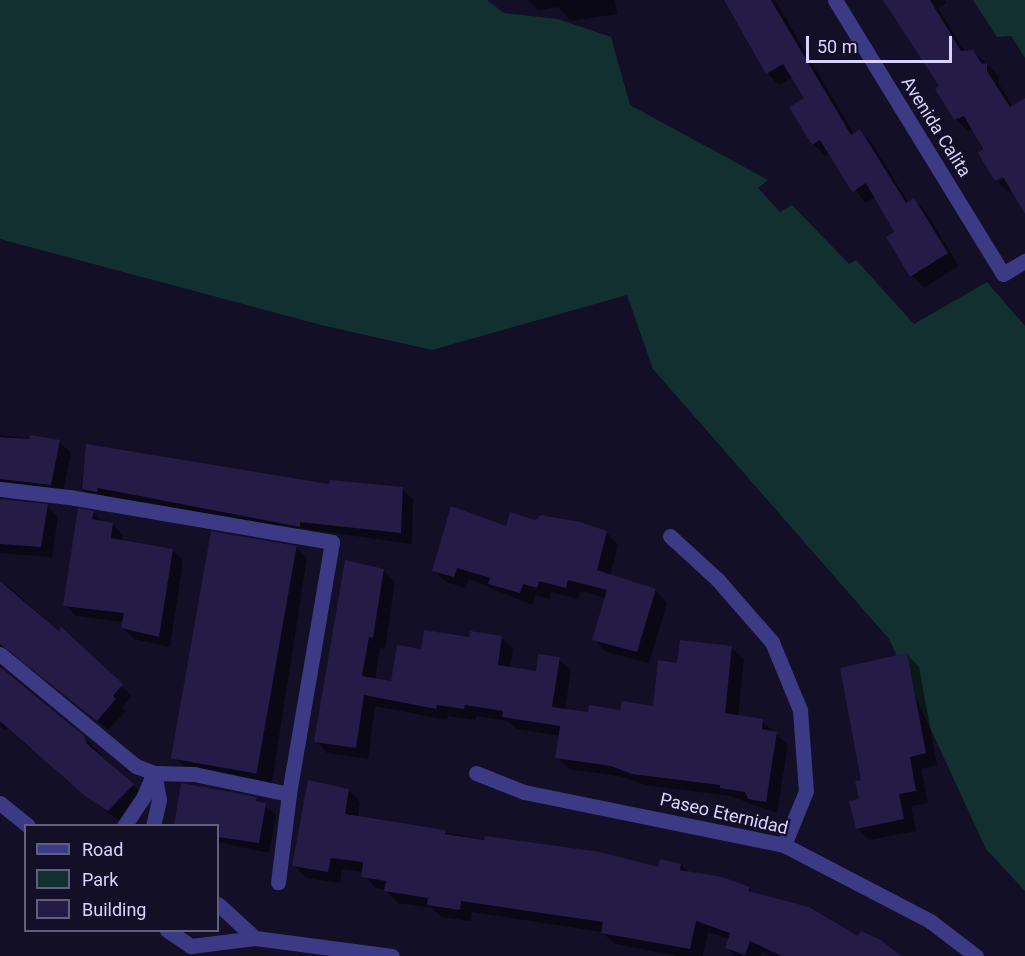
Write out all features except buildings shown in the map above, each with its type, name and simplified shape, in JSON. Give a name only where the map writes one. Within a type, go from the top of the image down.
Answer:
[{"type":"street","name":"Avenida Calita","points":[[835,0],[1003,274],[1025,261]]},
{"type":"street","points":[[0,489],[332,542],[289,794],[278,882]]},
{"type":"street","points":[[670,536],[717,579],[772,642],[800,710],[806,791],[784,845]]},
{"type":"street","points":[[0,654],[136,766],[154,773],[194,774],[289,794]]},
{"type":"street","points":[[125,824],[144,796],[154,773]]},
{"type":"street","points":[[153,824],[159,800],[154,773]]},
{"type":"street","name":"Paseo Eternidad","points":[[476,773],[524,792],[784,845],[930,921],[976,956]]},
{"type":"street","points":[[0,803],[27,824]]},
{"type":"street","points":[[219,905],[255,938]]},
{"type":"street","points":[[170,932],[190,946],[255,938],[392,956]]},
{"type":"green space","points":[[0,0],[487,0],[504,13],[558,19],[611,37],[630,105],[768,180],[758,188],[780,212],[792,205],[849,264],[856,260],[914,324],[987,282],[1025,326],[1025,891],[986,849],[889,639],[653,369],[627,295],[432,350],[321,325],[0,239]]},
{"type":"green space","points":[[973,0],[1025,0],[1025,58],[1011,36],[997,37]]}]
